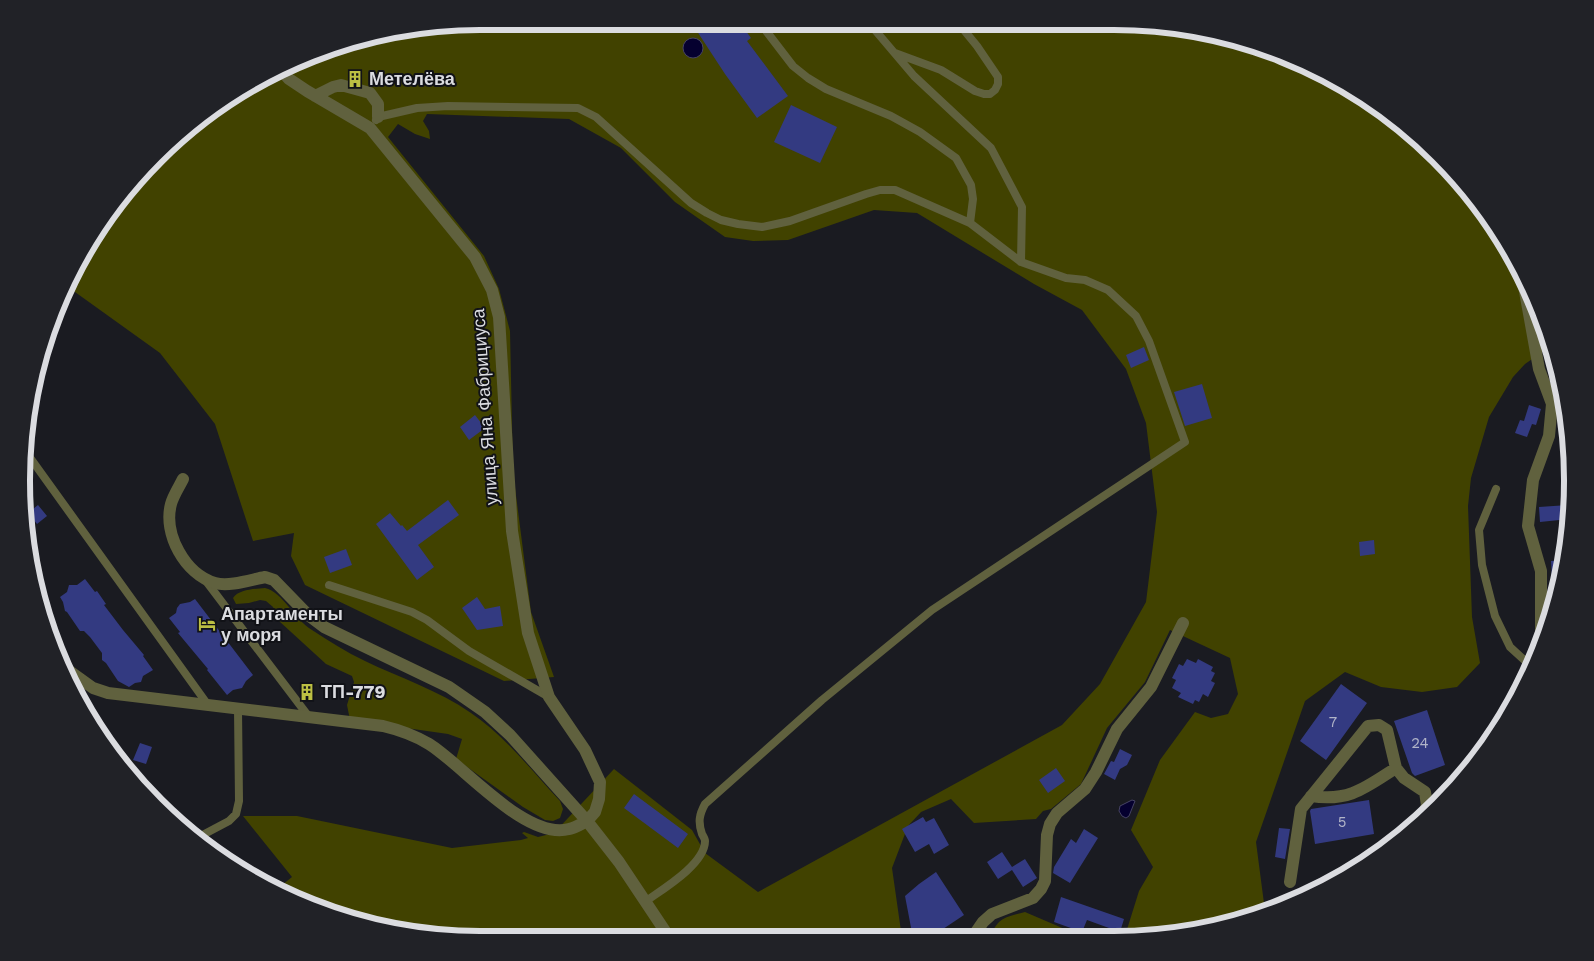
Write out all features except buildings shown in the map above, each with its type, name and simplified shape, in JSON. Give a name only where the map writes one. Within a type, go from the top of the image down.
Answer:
[{"type":"street","points":[[285,74],[315,96],[370,128]]},
{"type":"street","points":[[315,96],[333,87],[341,86],[370,93],[378,104],[378,118]]},
{"type":"street","name":"улица Яна Фабрициуса","points":[[370,128],[475,257],[492,290],[499,317],[512,531],[528,633],[549,697],[585,750],[600,782],[599,799],[595,812],[587,822]]},
{"type":"street","points":[[1527,301],[1539,369],[1552,404],[1550,436],[1533,480],[1528,526],[1541,571],[1541,622]]},
{"type":"street","points":[[183,479],[171,504],[169,523],[173,541],[185,561],[204,578],[215,583],[225,584],[264,577],[270,578],[308,615],[324,627],[449,687],[485,712],[510,736],[587,822],[619,862],[665,931]]},
{"type":"street","points":[[977,931],[992,914],[1033,898],[1041,889],[1045,880],[1047,834],[1050,824],[1057,814],[1085,789],[1117,729],[1151,687],[1183,623]]},
{"type":"street","points":[[73,674],[93,688],[108,693],[383,726],[406,732],[430,745],[509,810],[530,822],[549,829],[568,830],[587,822]]},
{"type":"street","points":[[1290,882],[1301,809],[1368,726],[1379,725],[1388,730],[1396,768],[1404,778],[1425,792],[1427,804]]},
{"type":"street","points":[[1311,796],[1330,799],[1357,792],[1396,768]]},
{"type":"lane","points":[[765,30],[793,66],[808,78],[826,89],[891,116],[920,132],[956,158],[971,185],[974,199],[970,224]]},
{"type":"lane","points":[[875,30],[914,76],[991,148],[1022,207],[1021,262]]},
{"type":"lane","points":[[893,52],[941,70],[976,91],[990,94],[998,84],[998,77],[964,30]]},
{"type":"lane","points":[[370,128],[378,118],[417,108],[448,106],[578,108],[596,117],[692,203],[707,213],[721,220],[762,227],[790,221],[880,190],[895,190],[970,224],[1021,262],[1066,278],[1085,280],[1108,290],[1136,316],[1149,341],[1185,442],[932,610],[822,700],[705,804],[700,812],[699,822],[705,840],[703,851],[697,861],[646,901]]},
{"type":"lane","points":[[31,459],[208,705]]},
{"type":"lane","points":[[1496,489],[1479,530],[1482,565],[1495,616],[1510,646],[1526,661]]},
{"type":"lane","points":[[204,578],[309,718]]},
{"type":"lane","points":[[329,585],[412,612],[427,620],[468,651],[549,697]]},
{"type":"lane","points":[[203,835],[229,821],[236,814],[239,800],[238,709]]},
{"type":"shaded area","points":[[480,30],[1114,30],[1172,34],[1230,45],[1286,64],[1339,90],[1388,123],[1432,162],[1471,206],[1504,255],[1530,308],[1545,350],[1525,364],[1513,377],[1489,417],[1471,478],[1468,506],[1472,617],[1480,663],[1457,687],[1422,692],[1381,687],[1345,672],[1305,701],[1256,842],[1264,905],[1230,916],[1201,922],[1172,927],[1127,931],[1139,891],[1153,867],[1131,830],[1160,760],[1195,712],[1211,718],[1228,714],[1238,694],[1230,658],[1170,630],[1145,682],[1107,728],[1081,784],[1051,809],[1043,811],[1036,819],[974,823],[951,799],[921,812],[908,826],[892,868],[901,931],[480,931],[422,927],[393,922],[364,916],[336,907],[282,885],[292,877],[243,816],[297,816],[452,848],[521,840],[528,838],[522,833],[524,832],[538,837],[554,833],[614,769],[692,830],[705,853],[758,892],[1062,725],[1100,684],[1146,602],[1157,512],[1146,423],[1126,369],[1082,310],[1034,284],[917,213],[874,210],[788,240],[753,241],[725,237],[675,202],[621,148],[569,119],[427,114],[423,121],[429,131],[430,139],[415,134],[398,124],[388,137],[484,256],[499,289],[510,331],[513,472],[531,612],[554,677],[504,681],[305,585],[291,556],[294,533],[253,541],[215,424],[160,353],[72,290],[90,255],[106,230],[123,206],[162,162],[206,123],[230,106],[281,76],[308,64],[364,45],[393,39],[451,31]]},
{"type":"shaded area","points":[[693,38],[700,41],[703,48],[700,55],[693,58],[686,55],[683,48],[686,41]]},
{"type":"shaded area","points":[[265,588],[283,600],[312,630],[331,642],[365,661],[445,698],[483,722],[518,754],[560,801],[563,809],[560,818],[553,821],[545,820],[523,807],[456,759],[462,739],[448,734],[350,720],[347,705],[354,682],[352,676],[326,664],[279,621],[273,607],[266,601],[260,600],[236,604],[233,598],[243,591]]},
{"type":"shaded area","points":[[1132,800],[1135,801],[1129,816],[1126,818],[1119,811],[1120,806]]},
{"type":"shaded area","points":[[1025,912],[1069,931],[993,931],[999,922],[1012,915]]},
{"type":"place","name":"Метелёва","points":[[355,79]]},
{"type":"place","name":"Апартаменты у моря","points":[[207,624]]},
{"type":"place","name":"ТП-779","points":[[307,692]]}]
